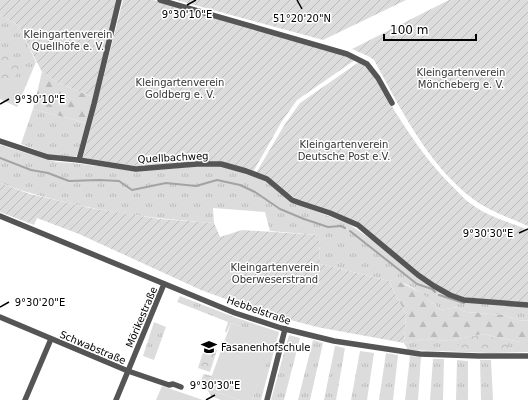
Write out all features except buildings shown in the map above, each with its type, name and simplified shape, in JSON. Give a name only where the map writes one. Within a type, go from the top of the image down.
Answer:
[{"type":"street","points":[[79,160],[120,0]]},
{"type":"street","points":[[160,0],[347,54],[367,64],[378,78],[392,103]]},
{"type":"street","name":"Quellbachweg","points":[[0,141],[48,157],[79,160],[136,169],[197,164],[222,164],[246,171],[267,179],[292,200],[330,213],[358,225],[434,286],[450,295],[464,300],[528,305]]},
{"type":"street","name":"Hebbelstraße","points":[[0,216],[35,229],[235,313],[285,329],[341,342],[420,354],[528,356]]},
{"type":"street","name":"Mörikestraße","points":[[116,400],[164,284]]},
{"type":"street","name":"Schwabstraße","points":[[0,317],[128,371],[169,385],[173,384],[181,387]]},
{"type":"street","points":[[267,400],[285,329]]},
{"type":"street","points":[[25,400],[51,338]]},
{"type":"green space","name":"Kleingartenverein Quellhöfe e. V.","points":[[0,0],[117,0],[93,97],[58,83],[42,72],[18,25],[0,15]]},
{"type":"green space","name":"Kleingartenverein Goldberg e. V.","points":[[123,0],[153,0],[347,55],[355,60],[297,100],[282,121],[253,172],[222,163],[137,166],[83,158]]},
{"type":"green space","points":[[176,0],[406,0],[323,40]]},
{"type":"green space","name":"Kleingartenverein Möncheberg e. V.","points":[[449,0],[528,0],[528,226],[486,207],[473,199],[457,185],[442,169],[416,135],[374,60],[352,49]]},
{"type":"green space","points":[[0,15],[18,25],[36,62],[17,107],[0,99]]},
{"type":"green space","points":[[0,46],[21,68],[0,97]]},
{"type":"green space","name":"Kleingartenverein Deutsche Post e.V.","points":[[359,62],[366,66],[377,79],[398,116],[425,155],[468,202],[483,212],[528,230],[528,304],[468,299],[448,292],[427,279],[357,222],[300,201],[256,173],[285,124],[300,103]]},
{"type":"green space","points":[[42,72],[58,83],[93,97],[86,123],[33,109]]},
{"type":"green space","points":[[33,109],[86,123],[77,156],[53,156],[21,144]]},
{"type":"green space","points":[[0,145],[56,162],[136,171],[198,166],[222,166],[249,174],[267,181],[292,202],[349,224],[372,240],[528,308],[528,321],[518,320],[504,315],[465,312],[457,307],[440,310],[417,290],[403,283],[320,264],[319,235],[270,231],[265,212],[213,208],[214,223],[187,221],[132,215],[79,205],[26,192],[0,183]]},
{"type":"green space","name":"Kleingartenverein Oberweserstrand","points":[[0,183],[30,194],[90,208],[160,219],[214,223],[220,237],[242,230],[319,235],[320,264],[389,281],[406,315],[404,343],[317,327],[264,313],[201,290],[79,234],[37,218],[34,225],[0,212]]},
{"type":"green space","points":[[396,280],[422,293],[440,310],[457,307],[465,312],[504,315],[518,320],[528,321],[528,342],[520,342],[482,334],[449,341],[424,339],[404,343],[406,315],[389,281]]},
{"type":"green space","points":[[180,296],[234,317],[279,332],[261,400],[252,400],[274,338],[231,323],[226,333],[225,331],[228,322],[177,302]]},
{"type":"green space","points":[[154,322],[166,327],[154,360],[143,356]]},
{"type":"green space","points":[[231,323],[275,338],[252,400],[240,400],[207,389]]},
{"type":"green space","points":[[482,334],[520,342],[528,342],[528,352],[492,353],[408,350],[404,343],[424,339],[449,341]]},
{"type":"green space","points":[[289,335],[300,338],[284,400],[271,400]]},
{"type":"green space","points":[[482,335],[508,341],[508,348],[458,348],[459,340]]},
{"type":"green space","points":[[313,340],[323,343],[310,400],[298,400]]},
{"type":"green space","points":[[205,346],[217,350],[210,372],[198,368]]},
{"type":"green space","points":[[335,346],[345,348],[336,400],[324,400]]},
{"type":"green space","points":[[360,351],[374,353],[367,400],[351,400]]},
{"type":"green space","points":[[386,353],[398,355],[393,400],[379,400]]},
{"type":"green space","points":[[410,356],[421,357],[418,400],[405,400]]},
{"type":"green space","points":[[433,359],[444,359],[443,400],[430,400]]},
{"type":"green space","points":[[457,360],[468,361],[468,400],[456,400]]},
{"type":"green space","points":[[480,360],[491,360],[493,400],[481,400]]},
{"type":"green space","points":[[204,374],[212,376],[207,389],[199,386]]},
{"type":"green space","points":[[162,386],[203,400],[156,400]]},
{"type":"green space","points":[[207,389],[240,400],[221,400],[211,396]]},
{"type":"waterway","points":[[0,158],[31,170],[48,173],[69,181],[119,181],[132,190],[166,183],[196,186],[217,180],[240,185],[255,192],[280,209],[304,219],[328,227],[341,226],[345,228]]},
{"type":"waterway","points":[[350,231],[417,284],[432,289],[435,292]]},
{"type":"waterway","points":[[439,295],[464,303]]},
{"type":"place","name":"Fasanenhofschule","points":[[209,347]]}]
